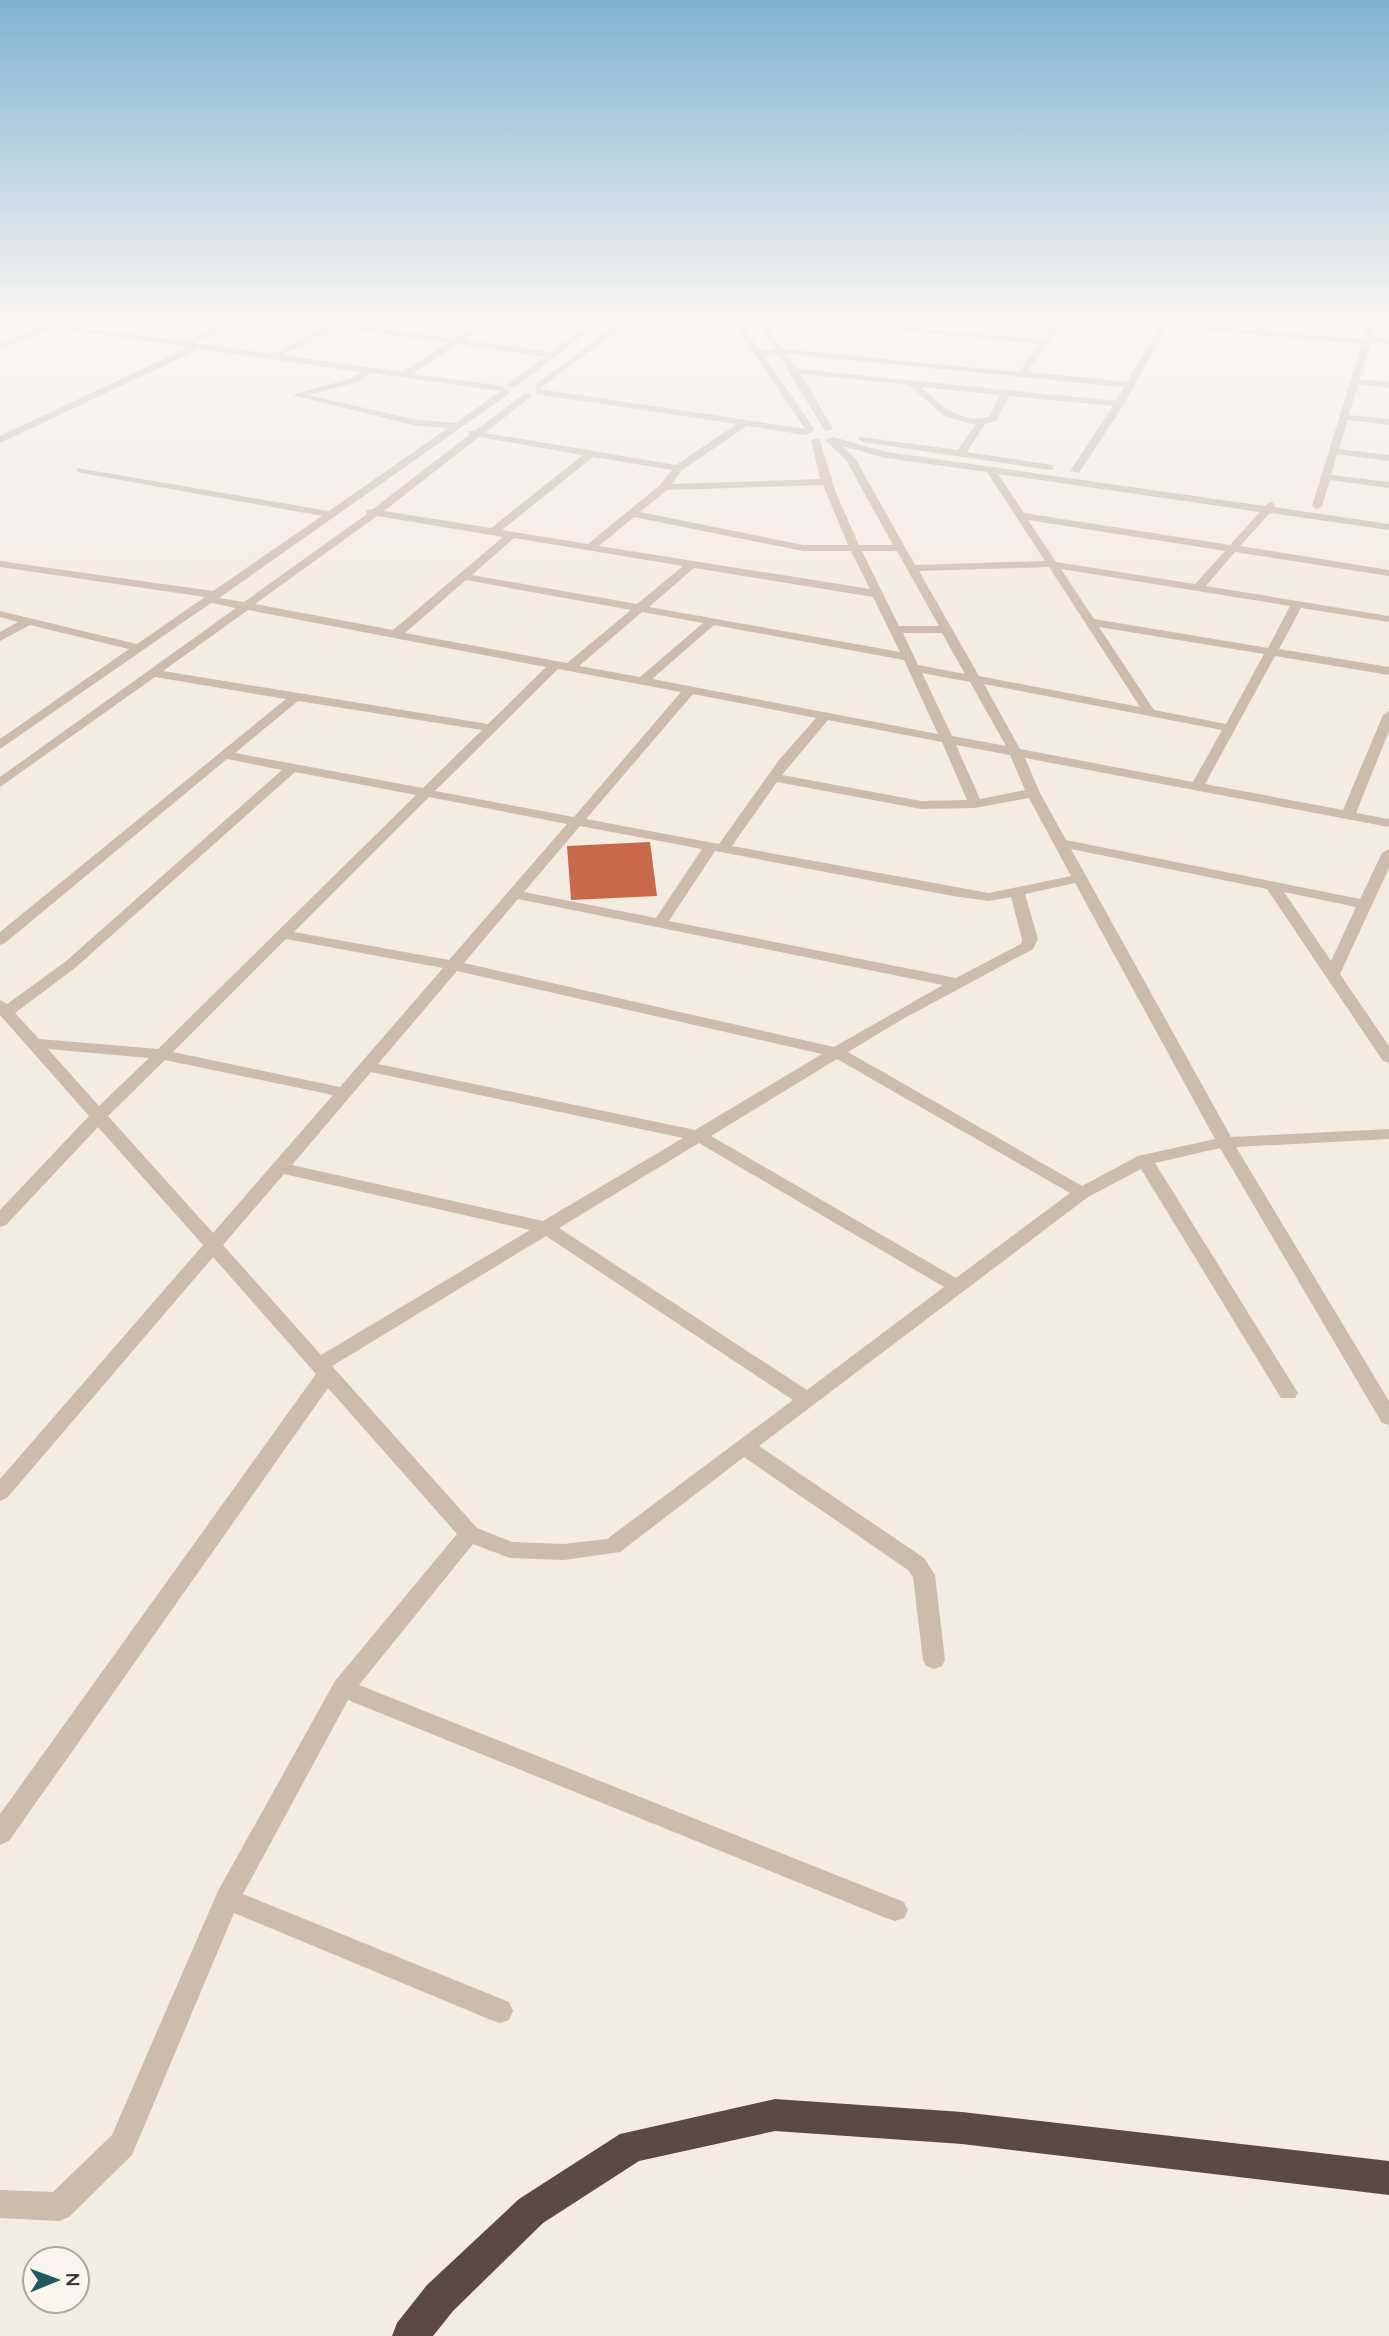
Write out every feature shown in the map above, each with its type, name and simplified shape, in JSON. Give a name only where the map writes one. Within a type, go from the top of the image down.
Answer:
[{"type":"highway","points":[[410,2336],[440,2298],[530,2211],[632,2146],[775,2115],[962,2128],[1389,2178]]},
{"type":"street","points":[[0,440],[27,427]]},
{"type":"street","points":[[446,427],[678,468]]},
{"type":"street","points":[[0,783],[375,513],[486,427]]},
{"type":"street","points":[[592,546],[664,487],[678,468],[739,427]]},
{"type":"street","points":[[771,427],[1389,516]]},
{"type":"street","points":[[817,427],[850,458],[1016,753],[1033,793],[1225,1143],[1389,1418]]},
{"type":"street","points":[[820,427],[823,435],[818,460],[856,549],[949,740],[975,804]]},
{"type":"street","points":[[961,454],[978,427]]},
{"type":"street","points":[[1075,471],[1104,427]]},
{"type":"street","points":[[1317,506],[1340,427]]},
{"type":"street","points":[[0,745],[452,428]]},
{"type":"street","points":[[823,435],[886,455],[1389,527]]},
{"type":"street","points":[[1333,451],[1389,458]]},
{"type":"street","points":[[494,531],[592,453]]},
{"type":"street","points":[[81,470],[331,514]]},
{"type":"street","points":[[991,471],[1150,713]]},
{"type":"street","points":[[1325,477],[1389,485]]},
{"type":"street","points":[[664,487],[828,482]]},
{"type":"street","points":[[1199,587],[1276,500]]},
{"type":"street","points":[[341,507],[592,546],[690,566],[878,594]]},
{"type":"street","points":[[632,513],[803,548],[901,548]]},
{"type":"street","points":[[1019,515],[1389,573]]},
{"type":"street","points":[[395,635],[513,534]]},
{"type":"street","points":[[0,564],[212,597],[243,606],[1389,823]]},
{"type":"street","points":[[913,568],[1051,564],[1389,619]]},
{"type":"street","points":[[0,1221],[99,1116],[491,729],[562,667],[639,609],[690,566]]},
{"type":"street","points":[[462,576],[711,622],[910,662],[973,679],[1229,728]]},
{"type":"street","points":[[1197,787],[1298,603]]},
{"type":"street","points":[[0,614],[138,648]]},
{"type":"street","points":[[0,637],[27,622]]},
{"type":"street","points":[[642,682],[711,622]]},
{"type":"street","points":[[1090,622],[1389,671]]},
{"type":"street","points":[[895,630],[946,629]]},
{"type":"street","points":[[150,673],[491,729]]},
{"type":"street","points":[[0,1493],[277,1167],[689,691]]},
{"type":"street","points":[[0,940],[295,697]]},
{"type":"street","points":[[1348,815],[1389,715]]},
{"type":"street","points":[[660,924],[718,846],[825,716]]},
{"type":"street","points":[[224,755],[953,892],[989,897],[1080,878]]},
{"type":"street","points":[[292,768],[70,965],[3,1009],[470,1534],[510,1550],[564,1552],[612,1546],[1082,1194],[1144,1160],[1225,1143],[1389,1134]]},
{"type":"street","points":[[774,777],[921,805],[975,804],[1033,793]]},
{"type":"street","points":[[1062,843],[1365,904]]},
{"type":"street","points":[[1332,974],[1389,853]]},
{"type":"street","points":[[1272,885],[1389,1058]]},
{"type":"street","points":[[0,1834],[323,1369],[547,1228],[836,1052],[895,1017],[1028,946],[1030,939],[1017,891]]},
{"type":"street","points":[[513,894],[960,984]]},
{"type":"street","points":[[283,934],[452,965],[836,1052],[1082,1194]]},
{"type":"street","points":[[33,1042],[162,1054],[342,1092]]},
{"type":"street","points":[[364,1066],[698,1136],[958,1287]]},
{"type":"street","points":[[1144,1160],[1288,1393]]},
{"type":"street","points":[[277,1167],[547,1228],[808,1400]]},
{"type":"street","points":[[743,1446],[904,1552],[916,1564],[924,1575],[934,1660]]},
{"type":"street","points":[[0,2204],[59,2207],[122,2145],[227,1899],[344,1688],[470,1534]]},
{"type":"street","points":[[344,1688],[895,1910]]},
{"type":"street","points":[[227,1899],[500,2011]]},
{"type":"building","points":[[650,842],[657,896],[571,900],[567,846]]}]
